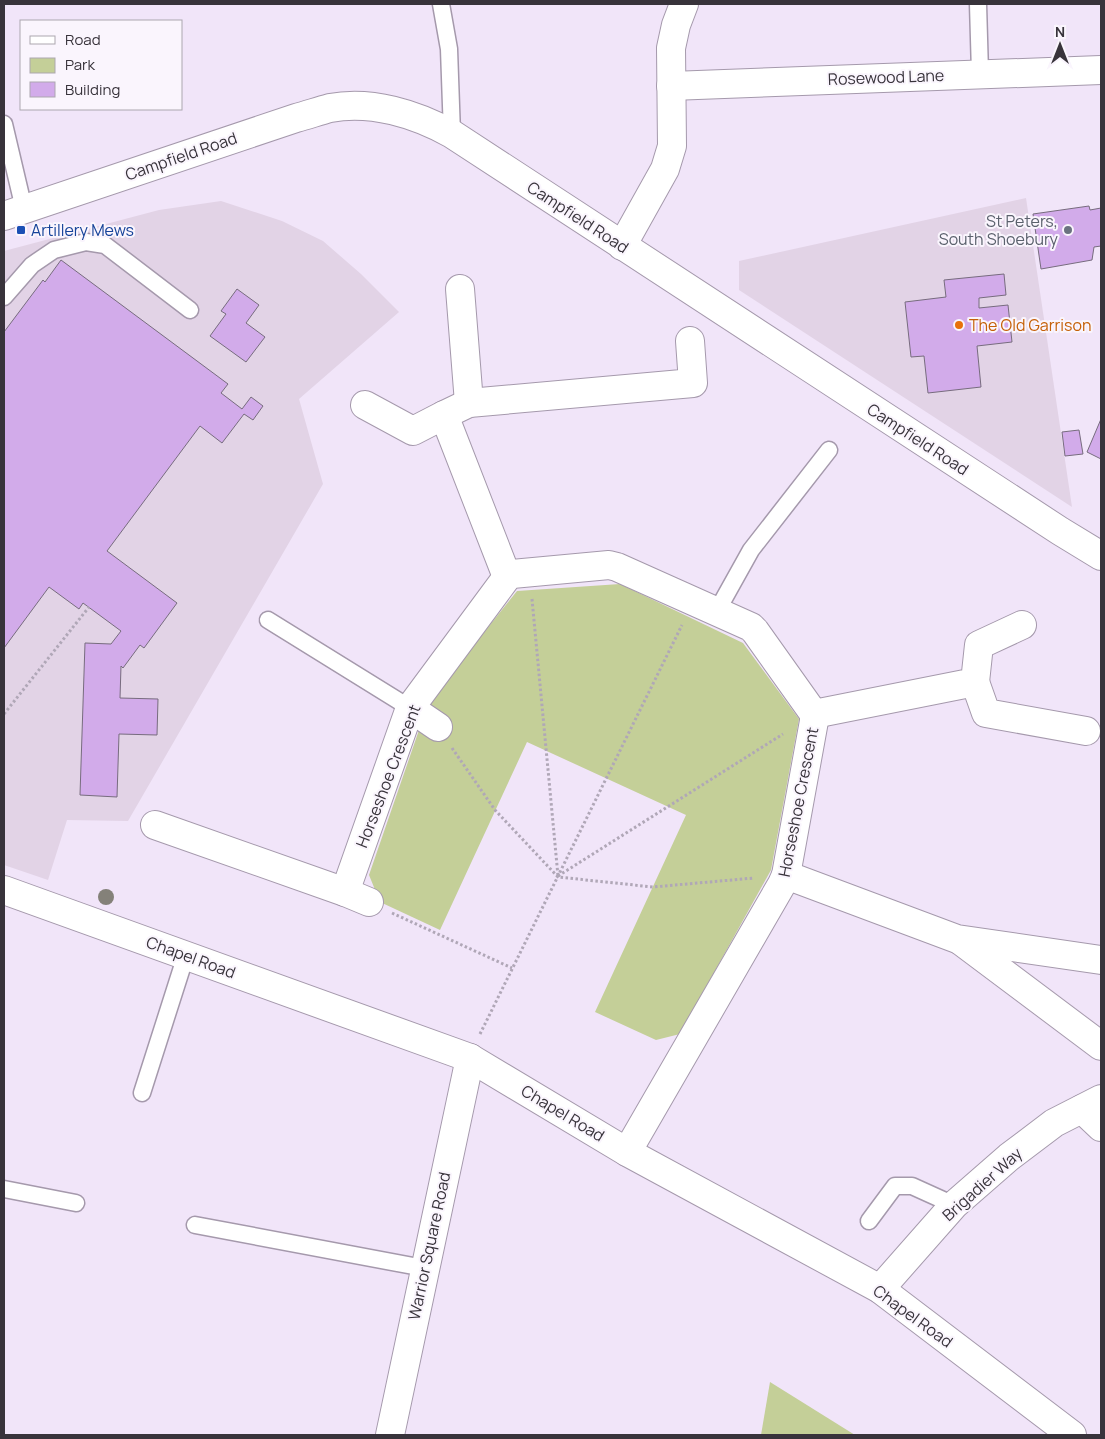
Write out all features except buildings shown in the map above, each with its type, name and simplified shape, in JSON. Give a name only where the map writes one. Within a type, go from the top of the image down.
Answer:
[{"type":"street","points":[[622,246],[665,169],[672,146],[671,48],[684,4]]},
{"type":"street","name":"Rosewood Lane","points":[[671,86],[980,73],[1101,70]]},
{"type":"street","name":"Campfield Road","points":[[14,213],[330,108],[349,106],[374,107],[395,111],[435,125],[452,134],[1060,531],[1101,555]]},
{"type":"street","points":[[460,289],[470,404]]},
{"type":"street","points":[[365,405],[413,431],[470,404],[693,383],[690,341]]},
{"type":"street","points":[[444,415],[518,575]]},
{"type":"street","name":"Horseshoe Crescent","points":[[357,897],[410,708],[518,575],[609,565],[751,627],[814,714],[786,876],[627,1152]]},
{"type":"street","points":[[1022,625],[979,645],[975,682],[986,713],[1086,731]]},
{"type":"street","points":[[814,714],[975,682]]},
{"type":"street","points":[[410,708],[438,727]]},
{"type":"street","points":[[155,825],[357,897]]},
{"type":"street","points":[[786,876],[957,939],[1101,960]]},
{"type":"street","name":"Chapel Road","points":[[4,890],[470,1058],[627,1152],[880,1289],[1072,1435]]},
{"type":"street","points":[[957,939],[1101,1046]]},
{"type":"street","name":"Warrior Square Road","points":[[390,1435],[470,1058]]},
{"type":"street","points":[[1092,1104],[1101,1127]]},
{"type":"street","name":"Brigadier Way","points":[[880,1289],[954,1205],[1009,1157],[1054,1123],[1092,1104]]},
{"type":"lane","points":[[441,4],[450,48],[452,134]]},
{"type":"lane","points":[[978,4],[980,73]]},
{"type":"lane","points":[[4,124],[14,213]]},
{"type":"lane","points":[[4,297],[32,265],[54,250],[86,242],[104,245],[190,310]]},
{"type":"lane","points":[[706,606],[829,450]]},
{"type":"lane","points":[[268,620],[410,708]]},
{"type":"lane","points":[[142,1093],[186,956]]},
{"type":"lane","points":[[868,1221],[895,1186],[912,1186],[954,1205]]},
{"type":"lane","points":[[4,1189],[76,1203]]},
{"type":"lane","points":[[195,1225],[424,1268]]},
{"type":"path","points":[[518,575],[558,877]]},
{"type":"path","points":[[470,1058],[487,1017],[558,877],[706,606]]},
{"type":"path","points":[[4,714],[89,607]]},
{"type":"path","points":[[558,877],[814,714]]},
{"type":"path","points":[[438,727],[495,810],[558,877],[653,887],[786,876]]},
{"type":"path","points":[[357,897],[512,968]]},
{"type":"shaded area","points":[[1026,198],[1072,507],[739,290],[739,261]]},
{"type":"shaded area","points":[[221,201],[282,221],[323,241],[361,274],[399,312],[299,399],[323,484],[128,821],[67,820],[48,880],[4,865],[4,251],[159,210]]},
{"type":"green space","points":[[620,584],[743,643],[799,719],[771,870],[680,1034],[656,1040],[595,1012],[686,815],[527,742],[440,930],[380,902],[369,875],[429,701],[517,591]]},
{"type":"green space","points":[[770,1382],[855,1435],[761,1435]]},
{"type":"place","name":"Artillery Mews","points":[[21,230]]},
{"type":"place","name":"St Peters, South Shoebury","points":[[1068,230]]},
{"type":"place","name":"The Old Garrison","points":[[959,325]]}]
